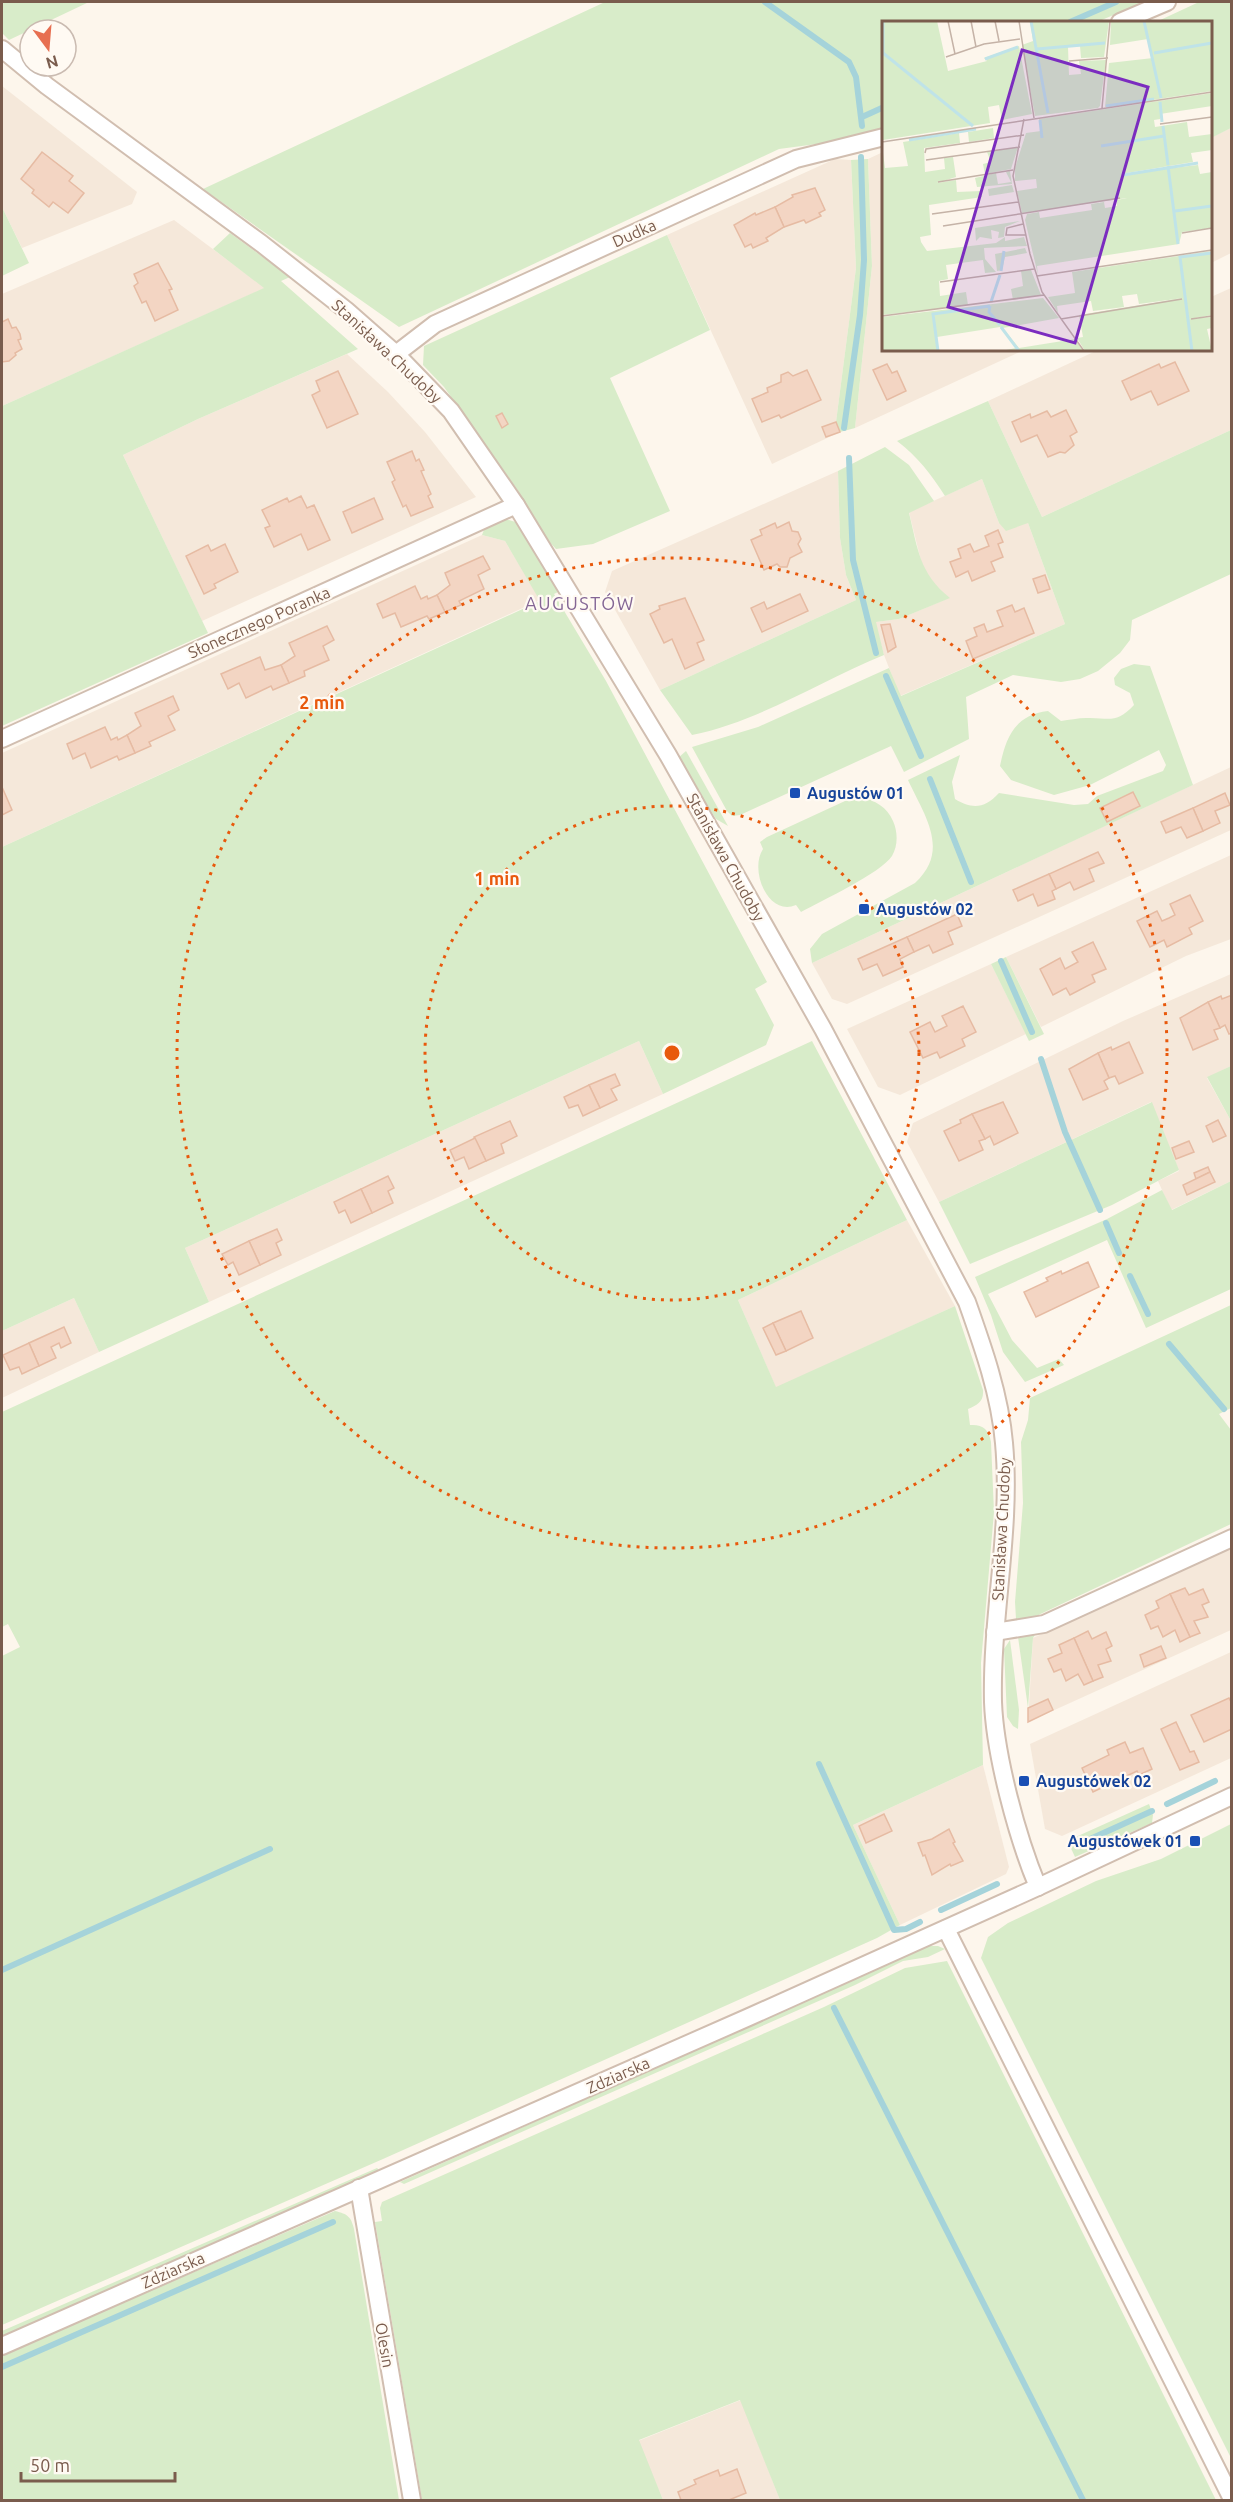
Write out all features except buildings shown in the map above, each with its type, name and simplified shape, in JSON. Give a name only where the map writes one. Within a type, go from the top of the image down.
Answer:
[{"type":"street","points":[[1122,21],[1167,2]]},
{"type":"street","name":"Stanisława Chudoby","points":[[2,49],[47,86],[262,244],[346,310],[396,354],[452,411],[516,505],[668,755],[823,1029],[967,1302],[983,1346],[998,1404],[1004,1442],[1006,1485],[995,1632],[993,1703],[999,1747],[1024,1852],[1038,1887]]},
{"type":"street","name":"Dudka","points":[[396,354],[435,324],[796,159],[882,138]]},
{"type":"street","name":"Słonecznego Poranka","points":[[2,739],[516,505]]},
{"type":"street","points":[[995,1632],[1044,1624],[1232,1538]]},
{"type":"street","name":"Zdziarska","points":[[2,2346],[946,1929],[1232,1796]]},
{"type":"street","points":[[946,1929],[1232,2499]]},
{"type":"street","name":"Olesin","points":[[359,2188],[412,2500]]},
{"type":"shaded area","points":[[2,86],[137,192],[132,204],[22,248],[2,207]]},
{"type":"shaded area","points":[[1231,128],[1231,253],[1212,262],[1212,137]]},
{"type":"shaded area","points":[[882,152],[882,351],[1022,351],[855,428],[872,266],[868,159]]},
{"type":"shaded area","points":[[835,159],[851,160],[856,268],[836,422],[840,432],[772,464],[667,235]]},
{"type":"shaded area","points":[[174,220],[265,288],[2,406],[2,294]]},
{"type":"shaded area","points":[[1231,288],[1231,430],[1042,517],[988,401],[1096,351],[1212,351],[1212,297]]},
{"type":"shaded area","points":[[347,354],[388,392],[425,432],[476,497],[202,621],[123,455],[198,419]]},
{"type":"shaded area","points":[[838,471],[840,538],[846,575],[856,600],[660,690],[605,592],[612,571]]},
{"type":"shaded area","points":[[982,479],[999,523],[1028,523],[1065,624],[900,696],[884,655],[875,622],[899,619],[949,598],[934,585],[922,565],[909,512]]},
{"type":"shaded area","points":[[482,535],[505,541],[540,600],[2,847],[2,753]]},
{"type":"shaded area","points":[[1231,767],[1231,830],[847,1004],[832,999],[812,963]]},
{"type":"shaded area","points":[[1231,855],[1231,939],[1186,956],[1041,1027],[1006,957]]},
{"type":"shaded area","points":[[991,964],[1026,1034],[900,1095],[878,1087],[847,1029]]},
{"type":"shaded area","points":[[1231,974],[1231,1066],[1207,1078],[1231,1121],[1231,1181],[1171,1210],[1158,1181],[1179,1171],[1151,1102],[939,1202],[907,1142],[913,1123],[1123,1021]]},
{"type":"shaded area","points":[[639,1041],[663,1094],[209,1302],[185,1248]]},
{"type":"shaded area","points":[[907,1220],[955,1306],[776,1388],[738,1300]]},
{"type":"shaded area","points":[[74,1298],[99,1352],[2,1398],[2,1331]]},
{"type":"shaded area","points":[[1231,1548],[1231,1630],[1028,1722],[1033,1638]]},
{"type":"shaded area","points":[[1231,1652],[1231,1758],[1062,1836],[1045,1829],[1030,1744]]},
{"type":"shaded area","points":[[983,1765],[1009,1867],[1006,1874],[900,1925],[853,1825]]},
{"type":"shaded area","points":[[741,2400],[780,2500],[663,2500],[638,2441]]},
{"type":"green space","points":[[2,2],[89,2],[55,18],[18,18],[18,36],[9,40],[2,33]]},
{"type":"green space","points":[[605,2],[1144,2],[1099,21],[882,21],[882,127],[847,140],[779,149],[399,327],[203,189]]},
{"type":"green space","points":[[1199,2],[1231,2],[1231,128],[1212,138],[1212,21],[1158,21]]},
{"type":"green space","points":[[868,159],[872,266],[855,428],[840,432],[836,422],[856,268],[851,160]]},
{"type":"green space","points":[[2,207],[29,263],[2,276]]},
{"type":"green space","points":[[230,233],[290,277],[281,281],[358,349],[198,419],[123,455],[208,633],[2,726],[2,406],[264,288],[213,249]]},
{"type":"green space","points":[[667,235],[710,330],[610,378],[670,511],[593,544],[556,549],[545,537],[517,489],[444,387],[423,365],[424,346]]},
{"type":"green space","points":[[988,401],[1042,517],[1231,430],[1231,574],[1132,620],[1130,640],[1120,653],[1098,671],[1080,679],[1061,682],[1013,675],[966,697],[969,739],[904,772],[891,746],[740,815],[732,816],[727,811],[692,747],[758,727],[889,668],[901,696],[1065,624],[1028,523],[1006,531],[999,523],[982,479],[945,496],[924,466],[897,441]]},
{"type":"green space","points":[[885,447],[909,465],[934,501],[909,513],[921,560],[932,579],[950,598],[899,619],[876,622],[884,655],[742,720],[692,735],[660,690],[856,600],[846,575],[840,538],[838,471]]},
{"type":"green space","points":[[505,519],[519,523],[564,589],[554,594],[606,681],[767,982],[755,989],[774,1025],[766,1045],[663,1094],[639,1041],[185,1248],[209,1302],[99,1352],[74,1298],[2,1331],[2,847],[540,601],[505,541],[482,535],[485,527]]},
{"type":"green space","points":[[1134,664],[1150,666],[1193,785],[812,963],[810,949],[822,934],[915,883],[926,871],[933,845],[931,832],[908,780],[960,755],[952,782],[955,799],[961,803],[978,806],[989,802],[999,793],[1074,805],[1088,804],[1097,796],[1163,771],[1166,765],[1159,750],[1090,785],[1054,795],[1011,780],[1000,766],[1009,737],[1027,717],[1048,711],[1061,721],[1083,718],[1112,719],[1122,715],[1134,705],[1130,693],[1115,685],[1114,678],[1121,669]]},
{"type":"green space","points":[[686,751],[728,826],[716,819],[678,758]]},
{"type":"green space","points":[[860,797],[880,805],[895,825],[896,843],[892,856],[864,878],[801,912],[796,905],[786,907],[777,904],[770,898],[760,879],[759,858],[763,849],[760,842],[845,801]]},
{"type":"green space","points":[[1006,957],[1044,1034],[1029,1041],[991,964]]},
{"type":"green space","points":[[812,1041],[907,1220],[738,1300],[776,1387],[955,1306],[983,1390],[981,1400],[968,1409],[970,1425],[984,1428],[991,1442],[994,1512],[981,1663],[983,1765],[853,1825],[900,1925],[877,1938],[383,2159],[2,2325],[2,1656],[20,1647],[8,1624],[2,1627],[2,1412]]},
{"type":"green space","points":[[1231,1066],[1231,1121],[1207,1077]]},
{"type":"green space","points":[[1152,1102],[1179,1170],[1112,1205],[970,1264],[939,1202]]},
{"type":"green space","points":[[1231,1181],[1231,1289],[1146,1328],[1107,1240],[988,1294],[1012,1340],[1037,1368],[1059,1359],[1064,1365],[1025,1382],[1003,1352],[975,1277],[1107,1219],[1162,1190],[1172,1210]]},
{"type":"green space","points":[[1231,1305],[1231,1408],[1219,1414],[1231,1430],[1231,1524],[1032,1618],[1016,1619],[1015,1602],[1023,1503],[1021,1442],[1028,1420],[1030,1398]]},
{"type":"green space","points":[[1036,1633],[1033,1638],[1028,1708],[1018,1637]]},
{"type":"green space","points":[[1010,1640],[1019,1710],[1018,1729],[1007,1717],[1004,1649]]},
{"type":"green space","points":[[1149,1804],[1153,1815],[1152,1823],[1075,1857],[1069,1840]]},
{"type":"green space","points":[[1231,1824],[1231,2458],[981,1958],[988,1937],[1008,1923],[1096,1881],[1161,1859]]},
{"type":"green space","points":[[929,1946],[945,1949],[928,1957],[903,1961],[855,1985],[404,2184],[400,2182]]},
{"type":"green space","points":[[947,1961],[1216,2500],[780,2500],[740,2400],[639,2440],[663,2500],[422,2500],[375,2222],[382,2221],[380,2208],[382,2202],[824,2007],[905,1968]]},
{"type":"green space","points":[[377,2168],[380,2171],[2,2337],[2,2331]]},
{"type":"green space","points":[[335,2211],[348,2217],[354,2229],[399,2500],[2,2500],[2,2355]]},
{"type":"waterway","points":[[765,2],[849,62],[856,77],[862,126]]},
{"type":"waterway","points":[[1072,21],[1116,2]]},
{"type":"waterway","points":[[862,117],[882,108]]},
{"type":"waterway","points":[[844,428],[860,315],[864,260],[861,157]]},
{"type":"waterway","points":[[849,458],[853,560],[876,653]]},
{"type":"waterway","points":[[886,676],[921,756]]},
{"type":"waterway","points":[[930,779],[971,882]]},
{"type":"waterway","points":[[1001,961],[1032,1032]]},
{"type":"waterway","points":[[1041,1059],[1065,1132],[1100,1210]]},
{"type":"waterway","points":[[1106,1223],[1119,1253]]},
{"type":"waterway","points":[[1130,1276],[1148,1314]]},
{"type":"waterway","points":[[1169,1344],[1224,1409]]},
{"type":"waterway","points":[[819,1764],[894,1930],[906,1929],[920,1922]]},
{"type":"waterway","points":[[1167,1804],[1215,1781]]},
{"type":"waterway","points":[[1077,1845],[1152,1811]]},
{"type":"waterway","points":[[2,1970],[270,1849]]},
{"type":"waterway","points":[[941,1910],[997,1884]]},
{"type":"waterway","points":[[834,2008],[1083,2500]]},
{"type":"waterway","points":[[2,2367],[333,2222]]},
{"type":"place","name":"Augustów 01","points":[[795,793]]},
{"type":"place","name":"Augustów 02","points":[[864,909]]},
{"type":"place","name":"Augustówek 02","points":[[1024,1781]]},
{"type":"place","name":"Augustówek 01","points":[[1195,1841]]},
{"type":"district","name":"AUGUSTÓW","points":[[580,603]]}]
